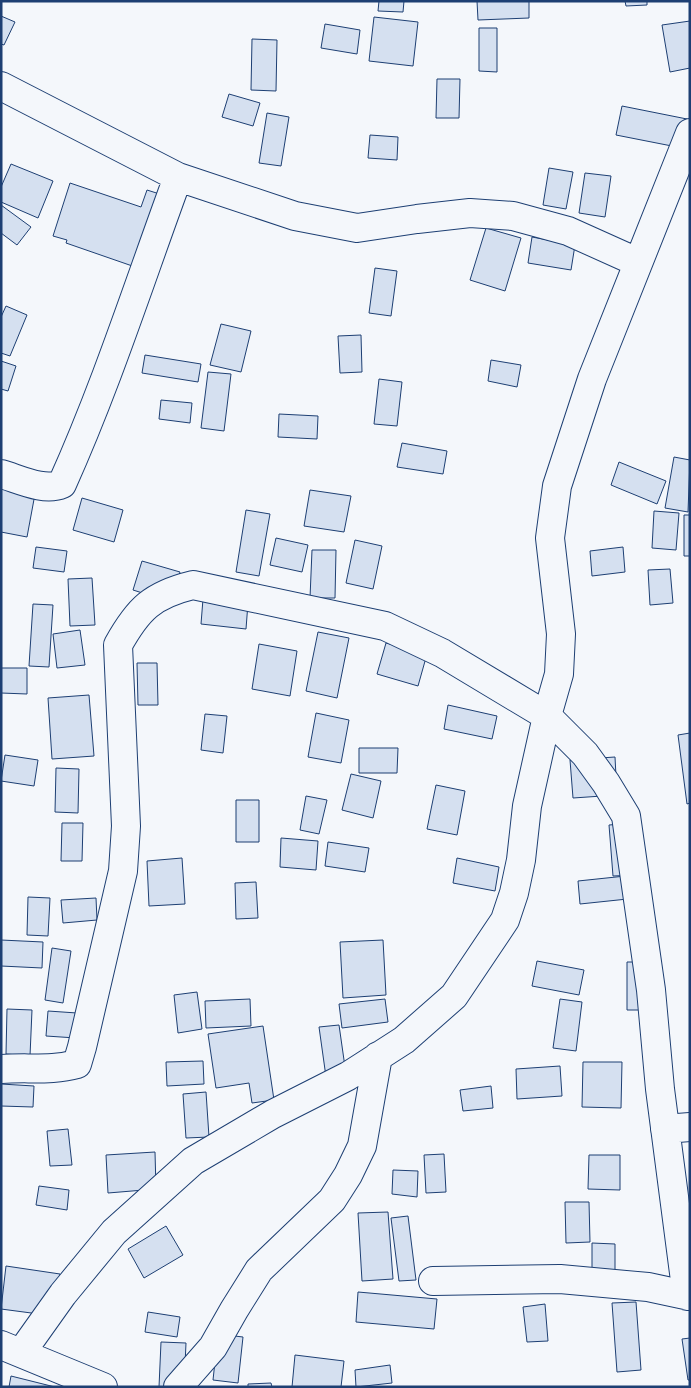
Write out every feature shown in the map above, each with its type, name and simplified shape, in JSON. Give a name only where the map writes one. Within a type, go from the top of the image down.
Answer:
[{"type":"street","points":[[1,86],[178,177],[295,216],[357,228],[470,213],[513,216],[568,231],[637,262]]},
{"type":"street","points":[[103,1387],[11,1349],[63,1294],[114,1232],[193,1161],[273,1114],[348,1076],[404,1040],[454,996],[505,920],[514,894],[521,860],[527,806],[547,716],[559,674],[561,634],[550,538],[557,486],[592,379],[637,262],[690,134]]},
{"type":"street","points":[[1,474],[47,487],[56,487],[62,484],[81,442],[110,366],[178,177]]},
{"type":"street","points":[[1,1069],[52,1069],[77,1064],[123,870],[126,826],[118,645],[130,623],[142,610],[156,598],[175,589],[193,584],[385,626],[442,653],[547,716],[585,754],[606,783],[626,816],[651,990],[677,1128],[688,1296],[648,1287],[560,1279],[433,1281]]},
{"type":"street","points":[[178,1387],[213,1347],[259,1270],[332,1200],[348,1175],[362,1146],[378,1056]]},
{"type":"building","points":[[379,1],[404,1],[403,12],[378,11]]},
{"type":"building","points":[[477,1],[529,1],[529,18],[478,20]]},
{"type":"building","points":[[625,1],[647,1],[647,5],[626,6]]},
{"type":"building","points":[[1,16],[15,22],[4,45],[1,44]]},
{"type":"building","points":[[374,17],[418,22],[413,66],[369,61]]},
{"type":"building","points":[[690,21],[690,68],[670,72],[662,25]]},
{"type":"building","points":[[325,24],[360,30],[357,54],[321,48]]},
{"type":"building","points":[[479,28],[497,28],[497,72],[479,71]]},
{"type":"building","points":[[252,39],[277,40],[276,91],[251,90]]},
{"type":"building","points":[[437,79],[460,79],[459,118],[436,118]]},
{"type":"building","points":[[229,94],[260,103],[253,126],[222,117]]},
{"type":"building","points":[[622,106],[687,119],[682,148],[616,135]]},
{"type":"building","points":[[267,113],[289,117],[281,166],[259,163]]},
{"type":"building","points":[[370,135],[398,137],[397,160],[368,158]]},
{"type":"building","points":[[11,164],[53,181],[38,218],[1,202],[1,187]]},
{"type":"building","points":[[549,168],[573,172],[566,209],[543,205]]},
{"type":"building","points":[[585,173],[611,176],[605,217],[579,213]]},
{"type":"building","points":[[70,183],[141,207],[147,190],[166,196],[141,269],[66,243],[67,240],[53,236]]},
{"type":"building","points":[[1,205],[31,227],[17,245],[1,233]]},
{"type":"building","points":[[486,228],[521,238],[505,291],[470,280]]},
{"type":"building","points":[[532,237],[575,245],[571,270],[528,263]]},
{"type":"building","points":[[375,268],[397,271],[391,316],[369,313]]},
{"type":"building","points":[[6,306],[27,315],[10,356],[1,353],[1,317]]},
{"type":"building","points":[[221,324],[251,331],[241,372],[210,365]]},
{"type":"building","points":[[361,335],[362,372],[340,373],[338,336]]},
{"type":"building","points":[[145,355],[201,364],[198,382],[142,373]]},
{"type":"building","points":[[491,360],[521,365],[517,387],[488,381]]},
{"type":"building","points":[[1,361],[16,366],[8,391],[1,389]]},
{"type":"building","points":[[208,372],[231,374],[224,431],[201,428]]},
{"type":"building","points":[[379,379],[402,382],[397,426],[374,424]]},
{"type":"building","points":[[161,400],[192,403],[190,423],[159,419]]},
{"type":"building","points":[[279,414],[318,416],[317,439],[278,437]]},
{"type":"building","points":[[402,443],[447,451],[443,474],[397,467]]},
{"type":"building","points":[[674,457],[690,460],[688,512],[665,508]]},
{"type":"building","points":[[619,462],[666,481],[657,504],[611,485]]},
{"type":"building","points":[[1,488],[35,494],[27,537],[1,532]]},
{"type":"building","points":[[310,490],[351,496],[344,532],[304,526]]},
{"type":"building","points":[[82,498],[123,510],[114,542],[73,530]]},
{"type":"building","points":[[246,510],[270,514],[259,576],[236,572]]},
{"type":"building","points":[[654,511],[679,513],[676,550],[652,548]]},
{"type":"building","points":[[684,515],[690,515],[690,556],[684,556]]},
{"type":"building","points":[[276,538],[308,545],[302,572],[270,565]]},
{"type":"building","points":[[355,540],[382,546],[373,589],[346,583]]},
{"type":"building","points":[[36,547],[67,551],[64,572],[33,568]]},
{"type":"building","points":[[623,547],[625,572],[592,576],[590,551]]},
{"type":"building","points":[[312,550],[336,550],[335,598],[310,598]]},
{"type":"building","points":[[142,561],[180,572],[171,602],[133,590]]},
{"type":"building","points":[[670,569],[673,603],[650,605],[648,570]]},
{"type":"building","points":[[92,578],[95,625],[70,626],[68,579]]},
{"type":"building","points":[[203,599],[248,603],[246,629],[201,624]]},
{"type":"building","points":[[33,604],[53,605],[49,667],[29,666]]},
{"type":"building","points":[[80,630],[85,665],[57,668],[53,634]]},
{"type":"building","points":[[318,632],[349,638],[337,698],[306,691]]},
{"type":"building","points":[[386,643],[427,654],[418,686],[377,674]]},
{"type":"building","points":[[259,644],[297,651],[290,696],[252,689]]},
{"type":"building","points":[[137,663],[157,663],[158,705],[138,705]]},
{"type":"building","points":[[1,668],[27,668],[27,694],[1,693]]},
{"type":"building","points":[[89,695],[94,756],[52,759],[48,698]]},
{"type":"building","points":[[448,705],[497,716],[492,739],[444,729]]},
{"type":"building","points":[[316,713],[349,720],[341,763],[308,757]]},
{"type":"building","points":[[205,714],[227,716],[223,753],[201,750]]},
{"type":"building","points":[[690,733],[690,803],[687,804],[678,735]]},
{"type":"building","points":[[359,748],[398,748],[397,773],[359,773]]},
{"type":"building","points":[[5,755],[38,760],[34,786],[1,781]]},
{"type":"building","points":[[615,757],[617,795],[573,798],[570,760]]},
{"type":"building","points":[[56,768],[79,769],[78,813],[55,812]]},
{"type":"building","points":[[351,774],[381,781],[373,818],[342,810]]},
{"type":"building","points":[[436,785],[465,791],[457,835],[427,829]]},
{"type":"building","points":[[306,796],[327,800],[319,834],[300,830]]},
{"type":"building","points":[[236,800],[259,800],[259,842],[236,842]]},
{"type":"building","points":[[62,823],[83,823],[82,861],[61,861]]},
{"type":"building","points":[[634,823],[637,875],[613,876],[609,825]]},
{"type":"building","points":[[281,838],[318,841],[316,870],[280,867]]},
{"type":"building","points":[[328,842],[369,848],[365,872],[325,866]]},
{"type":"building","points":[[182,858],[185,904],[149,906],[147,861]]},
{"type":"building","points":[[457,858],[499,867],[495,891],[453,883]]},
{"type":"building","points":[[635,875],[637,898],[580,904],[578,881]]},
{"type":"building","points":[[256,882],[258,918],[236,919],[235,883]]},
{"type":"building","points":[[28,897],[50,898],[48,936],[27,935]]},
{"type":"building","points":[[96,898],[97,920],[63,923],[61,900]]},
{"type":"building","points":[[1,940],[43,942],[42,968],[1,966]]},
{"type":"building","points":[[383,940],[386,995],[343,998],[340,942]]},
{"type":"building","points":[[52,948],[71,951],[63,1003],[45,1000]]},
{"type":"building","points":[[537,961],[584,970],[579,995],[532,986]]},
{"type":"building","points":[[627,962],[650,962],[649,1010],[627,1010]]},
{"type":"building","points":[[197,992],[202,1029],[178,1033],[174,995]]},
{"type":"building","points":[[250,999],[251,1026],[206,1028],[205,1001]]},
{"type":"building","points":[[385,999],[388,1022],[342,1028],[339,1004]]},
{"type":"building","points":[[560,999],[582,1002],[576,1051],[553,1048]]},
{"type":"building","points":[[7,1009],[32,1010],[30,1056],[6,1054]]},
{"type":"building","points":[[48,1011],[77,1013],[76,1038],[46,1036]]},
{"type":"building","points":[[339,1025],[347,1081],[327,1084],[319,1027]]},
{"type":"building","points":[[263,1026],[274,1100],[252,1103],[249,1083],[216,1088],[208,1034]]},
{"type":"building","points":[[203,1061],[204,1084],[167,1086],[166,1062]]},
{"type":"building","points":[[583,1062],[622,1062],[621,1108],[582,1107]]},
{"type":"building","points":[[560,1066],[562,1096],[517,1099],[516,1069]]},
{"type":"building","points":[[1,1084],[34,1086],[33,1107],[1,1106]]},
{"type":"building","points":[[491,1086],[493,1108],[463,1111],[460,1090]]},
{"type":"building","points":[[206,1092],[209,1137],[186,1138],[183,1094]]},
{"type":"building","points":[[68,1129],[72,1165],[50,1166],[47,1131]]},
{"type":"building","points":[[155,1152],[156,1189],[108,1193],[106,1155]]},
{"type":"building","points":[[444,1154],[446,1192],[426,1193],[424,1155]]},
{"type":"building","points":[[589,1155],[620,1155],[620,1190],[588,1189]]},
{"type":"building","points":[[393,1170],[418,1171],[417,1197],[392,1194]]},
{"type":"building","points":[[39,1186],[69,1190],[67,1210],[36,1205]]},
{"type":"building","points":[[565,1202],[589,1202],[590,1242],[566,1243]]},
{"type":"building","points":[[388,1212],[393,1279],[362,1281],[358,1213]]},
{"type":"building","points":[[408,1216],[416,1280],[399,1281],[391,1218]]},
{"type":"building","points":[[166,1226],[183,1255],[144,1278],[128,1249]]},
{"type":"building","points":[[592,1243],[615,1244],[615,1273],[592,1273]]},
{"type":"building","points":[[6,1266],[60,1274],[54,1316],[1,1309]]},
{"type":"building","points":[[358,1292],[437,1299],[434,1329],[356,1322]]},
{"type":"building","points":[[636,1302],[641,1370],[617,1372],[612,1303]]},
{"type":"building","points":[[545,1304],[548,1341],[527,1342],[523,1307]]},
{"type":"building","points":[[148,1312],[180,1317],[177,1337],[145,1332]]},
{"type":"building","points":[[218,1334],[243,1337],[238,1383],[213,1380]]},
{"type":"building","points":[[690,1338],[690,1380],[688,1380],[682,1339]]},
{"type":"building","points":[[161,1342],[186,1343],[184,1387],[159,1387]]},
{"type":"building","points":[[295,1355],[344,1361],[341,1387],[292,1387]]},
{"type":"building","points":[[390,1365],[392,1383],[356,1387],[355,1370]]},
{"type":"building","points":[[11,1376],[55,1387],[9,1387]]},
{"type":"building","points":[[271,1383],[272,1387],[248,1387],[248,1384]]}]
